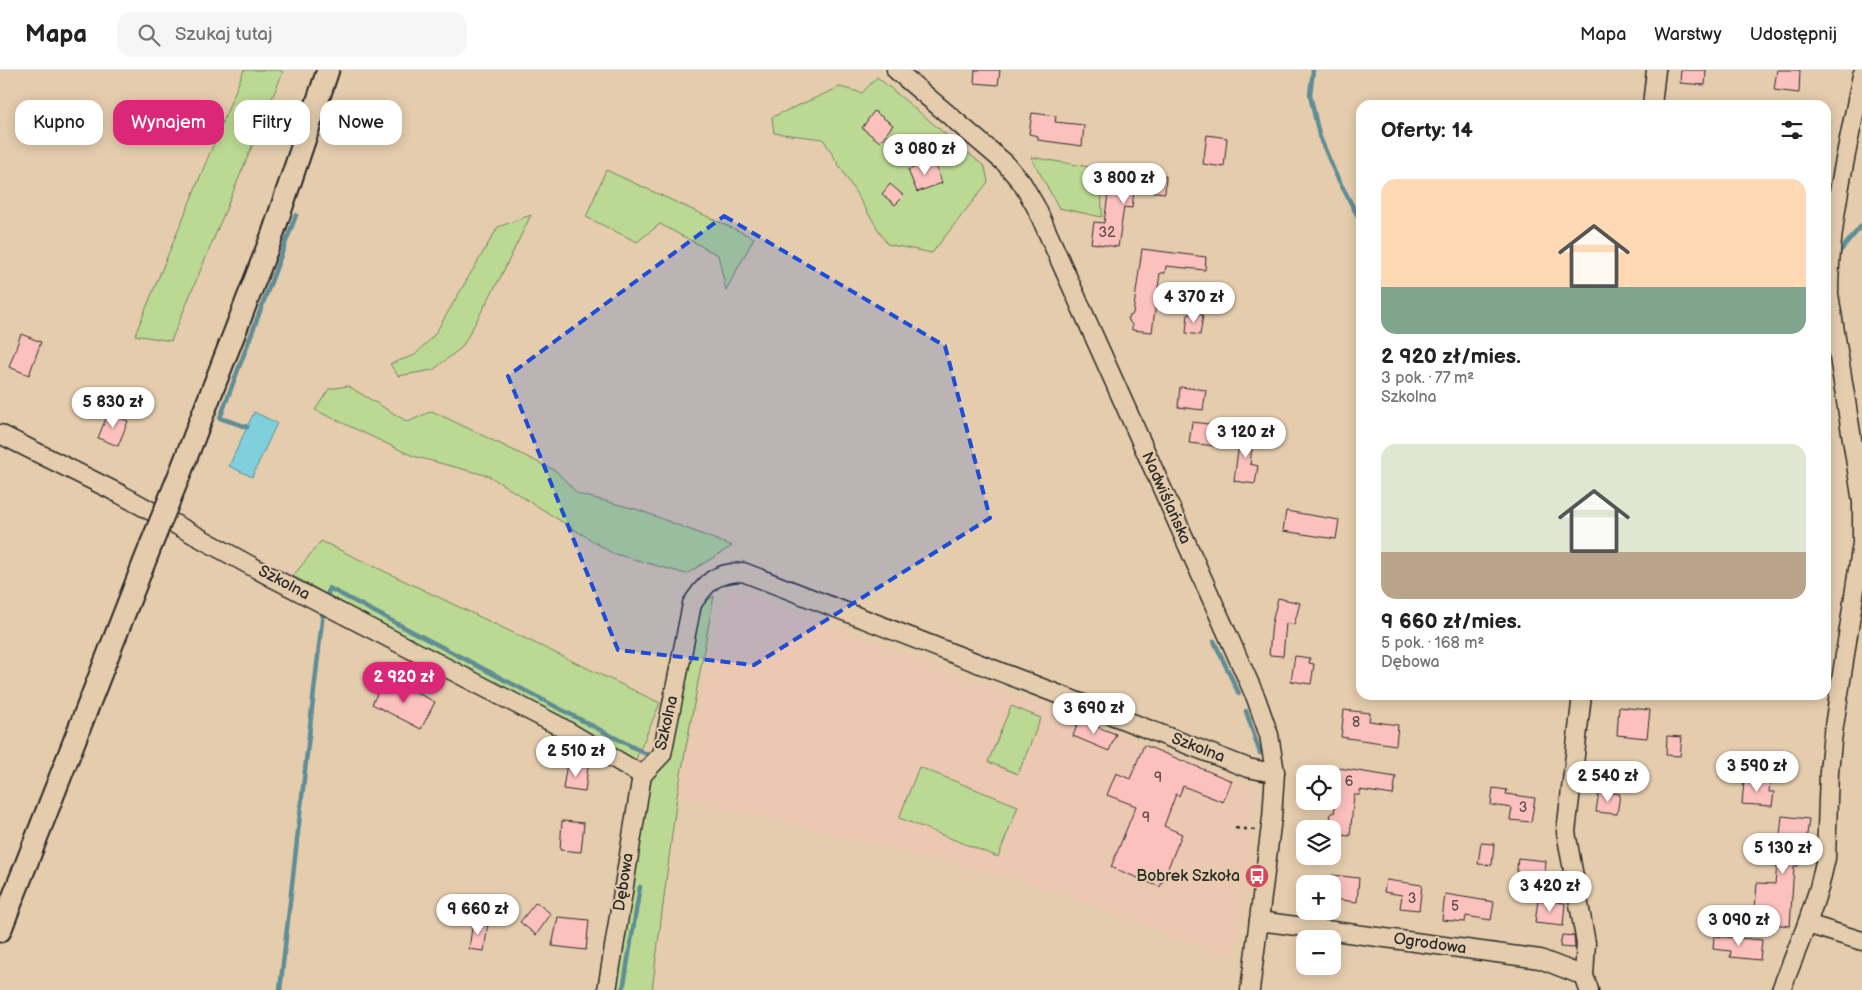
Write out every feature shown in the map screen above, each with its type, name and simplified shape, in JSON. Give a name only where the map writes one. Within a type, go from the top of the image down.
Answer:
[{"type":"main road","points":[[0,930],[272,236],[328,70]]},
{"type":"street","name":"Nadwiślańska","points":[[896,70],[1005,163],[1022,183],[1036,207],[1256,698],[1269,734],[1275,772],[1272,818],[1250,990]]},
{"type":"street","points":[[1653,100],[1656,70]]},
{"type":"street","points":[[1831,245],[1834,220],[1862,75]]},
{"type":"street","points":[[1781,990],[1807,924],[1819,888],[1826,858],[1829,771],[1833,733],[1862,543],[1862,502],[1831,307]]},
{"type":"street","name":"Szkolna","points":[[0,434],[120,494],[275,579],[559,726],[642,774],[662,754],[692,604],[702,589],[714,578],[727,572],[743,572],[1248,768],[1263,772],[1275,772]]},
{"type":"street","points":[[1581,700],[1566,832],[1586,943],[1586,983]]},
{"type":"street","name":"Dębowa","points":[[607,990],[642,774]]},
{"type":"street","name":"Ogrodowa","points":[[1259,921],[1540,959],[1586,983]]},
{"type":"street","points":[[1807,924],[1862,941]]},
{"type":"path","points":[[1234,828],[1252,830]]},
{"type":"highlighted area","points":[[724,216],[945,346],[990,518],[754,665],[618,650],[508,376]]},
{"type":"shaded area","points":[[728,587],[1257,787],[1241,924],[1230,958],[1034,884],[677,796]]},
{"type":"green space","points":[[244,70],[279,70],[283,72],[271,100],[234,100],[234,145],[253,145],[171,341],[135,335],[213,145],[224,145],[224,119]]},
{"type":"green space","points":[[877,77],[985,167],[988,182],[932,253],[887,244],[823,139],[774,133],[772,117],[840,87],[862,93]]},
{"type":"green space","points":[[1031,157],[1101,169],[1102,217],[1059,208]]},
{"type":"green space","points":[[606,170],[754,238],[726,290],[718,255],[660,224],[637,242],[586,217]]},
{"type":"green space","points":[[531,215],[500,278],[462,347],[433,370],[398,376],[390,364],[415,355],[435,334],[498,227]]},
{"type":"green space","points":[[348,386],[408,422],[432,411],[556,471],[578,494],[639,510],[732,546],[686,574],[612,553],[489,476],[413,456],[315,410],[329,389]]},
{"type":"green space","points":[[321,541],[660,703],[634,764],[562,721],[293,576]]},
{"type":"green space","points":[[714,596],[677,796],[652,990],[614,990],[646,780],[698,606]]},
{"type":"green space","points":[[1011,706],[1041,718],[1018,774],[988,762]]},
{"type":"green space","points":[[919,767],[1018,806],[998,857],[899,818]]},
{"type":"water","points":[[254,412],[277,423],[252,477],[229,466]]},
{"type":"building","points":[[975,70],[1000,70],[998,85],[974,83]]},
{"type":"building","points":[[1681,70],[1706,70],[1705,85],[1680,83]]},
{"type":"building","points":[[1777,70],[1800,70],[1799,93],[1774,90]]},
{"type":"building","points":[[874,111],[893,125],[880,142],[862,128]]},
{"type":"building","points":[[1032,113],[1056,116],[1055,122],[1084,125],[1082,146],[1038,140],[1038,136],[1029,134]]},
{"type":"building","points":[[1207,135],[1227,138],[1224,167],[1203,164]]},
{"type":"building","points":[[934,160],[942,183],[917,192],[908,170]]},
{"type":"building","points":[[1135,168],[1151,170],[1151,174],[1166,176],[1165,193],[1134,190],[1132,208],[1124,207],[1118,247],[1091,243],[1094,222],[1104,223],[1110,180],[1133,183]]},
{"type":"building","points":[[890,184],[904,196],[895,205],[882,194]]},
{"type":"building","points":[[1142,249],[1206,257],[1205,270],[1166,266],[1165,273],[1160,273],[1152,332],[1132,330],[1132,325],[1127,318],[1133,314]]},
{"type":"building","points":[[1188,314],[1203,315],[1200,335],[1186,333]]},
{"type":"building","points":[[21,334],[41,342],[29,375],[9,367]]},
{"type":"building","points":[[1180,387],[1206,390],[1203,410],[1178,407]]},
{"type":"building","points":[[108,413],[128,421],[118,446],[98,438]]},
{"type":"building","points":[[1192,422],[1217,425],[1215,446],[1189,443]]},
{"type":"building","points":[[1241,428],[1254,430],[1250,464],[1258,466],[1255,484],[1234,481]]},
{"type":"building","points":[[1286,511],[1339,520],[1336,539],[1283,531]]},
{"type":"building","points":[[1278,598],[1300,603],[1294,625],[1286,623],[1283,656],[1269,655],[1272,623]]},
{"type":"building","points":[[1295,656],[1310,658],[1309,663],[1314,664],[1311,684],[1291,681]]},
{"type":"building","points":[[383,682],[394,687],[396,682],[435,702],[421,729],[372,704]]},
{"type":"building","points":[[1619,707],[1650,710],[1647,738],[1617,735]]},
{"type":"building","points":[[1344,710],[1370,713],[1369,721],[1398,725],[1396,745],[1341,737]]},
{"type":"building","points":[[1079,720],[1116,734],[1109,751],[1073,736]]},
{"type":"building","points":[[1667,736],[1682,737],[1680,756],[1666,755]]},
{"type":"building","points":[[1144,745],[1232,781],[1223,802],[1183,786],[1179,796],[1176,794],[1164,826],[1182,834],[1160,887],[1111,867],[1136,806],[1107,795],[1116,773],[1130,779]]},
{"type":"building","points":[[567,763],[588,766],[585,792],[563,789]]},
{"type":"building","points":[[1341,768],[1396,777],[1393,795],[1360,790],[1360,795],[1354,795],[1350,836],[1341,835],[1341,820],[1330,820],[1331,813],[1334,813],[1334,810],[1341,810]]},
{"type":"building","points":[[1744,780],[1770,782],[1769,792],[1774,792],[1772,806],[1742,804]]},
{"type":"building","points":[[1493,788],[1507,790],[1506,794],[1535,798],[1531,822],[1510,820],[1512,808],[1491,805]]},
{"type":"building","points":[[1599,791],[1620,794],[1617,814],[1596,812]]},
{"type":"building","points":[[1782,816],[1809,819],[1804,858],[1799,857],[1798,866],[1794,866],[1790,926],[1754,922],[1757,883],[1775,884]]},
{"type":"building","points":[[562,821],[584,823],[581,852],[560,850]]},
{"type":"building","points":[[1481,843],[1494,844],[1492,865],[1478,864]]},
{"type":"building","points":[[1518,858],[1546,861],[1544,882],[1516,878]]},
{"type":"building","points":[[1341,876],[1359,878],[1357,902],[1341,900]]},
{"type":"building","points":[[1386,880],[1422,885],[1419,910],[1400,908],[1402,895],[1384,892]]},
{"type":"building","points":[[1445,894],[1494,902],[1491,920],[1466,916],[1465,922],[1442,920]]},
{"type":"building","points":[[1538,900],[1565,903],[1563,926],[1535,923]]},
{"type":"building","points":[[536,902],[551,914],[536,935],[520,922]]},
{"type":"building","points":[[558,917],[589,920],[586,950],[552,946]]},
{"type":"building","points":[[473,921],[488,923],[484,951],[469,949]]},
{"type":"building","points":[[1562,935],[1574,936],[1575,948],[1560,947]]},
{"type":"building","points":[[1714,936],[1762,940],[1760,960],[1730,957],[1731,951],[1713,949]]},
{"type":"waterway","points":[[1313,70],[1310,95],[1319,135],[1335,173],[1356,213]]},
{"type":"waterway","points":[[247,427],[220,418],[296,215]]},
{"type":"waterway","points":[[1836,256],[1862,225]]},
{"type":"waterway","points":[[327,598],[329,588],[650,756]]},
{"type":"waterway","points":[[280,990],[323,612]]},
{"type":"waterway","points":[[1214,641],[1239,694]]},
{"type":"waterway","points":[[1246,711],[1260,753]]},
{"type":"waterway","points":[[623,990],[640,887]]},
{"type":"place","name":"Bobrek Szkoła","points":[[1257,876]]}]
